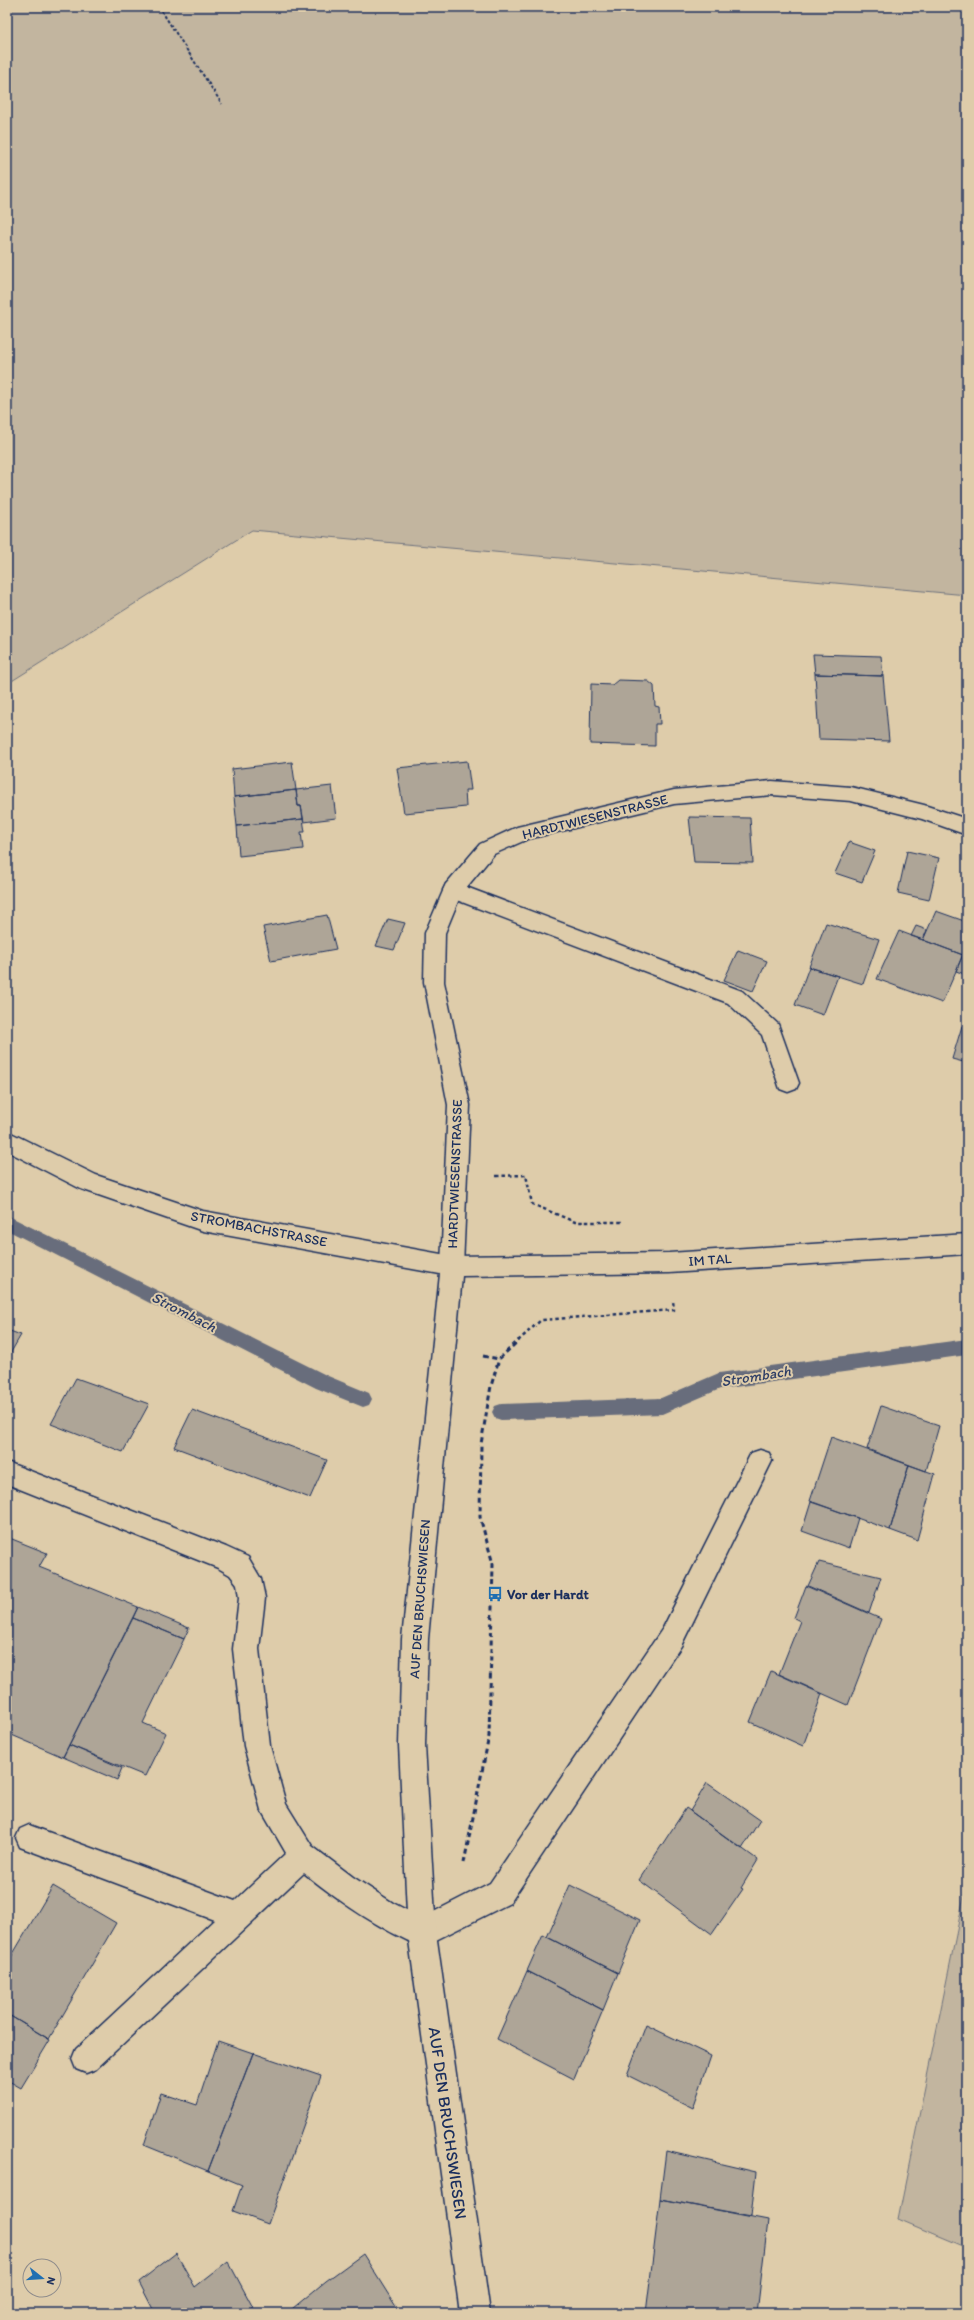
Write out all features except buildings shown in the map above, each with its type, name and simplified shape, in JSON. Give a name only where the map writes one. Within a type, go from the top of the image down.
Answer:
[{"type":"street","name":"HARDTWIESENSTRASSE","points":[[452,1266],[459,1104],[434,982],[435,933],[453,890],[487,849],[524,832],[674,797],[772,788],[851,794],[924,812],[967,827]]},
{"type":"street","points":[[453,890],[735,997],[772,1030],[788,1082]]},
{"type":"street","name":"STROMBACHSTRASSE","points":[[7,1140],[90,1182],[203,1221],[452,1266]]},
{"type":"street","name":"IM TAL","points":[[452,1266],[669,1263],[967,1244]]},
{"type":"street","name":"AUF DEN BRUCHSWIESEN","points":[[452,1266],[415,1639],[412,1745],[422,1933],[475,2313]]},
{"type":"street","points":[[7,1473],[226,1559],[239,1566],[249,1579],[252,1598],[246,1649],[257,1746],[274,1810],[303,1855],[343,1887],[376,1909],[422,1933],[500,1893],[672,1637],[760,1461]]},
{"type":"street","points":[[29,1838],[239,1916]]},
{"type":"street","points":[[86,2059],[303,1855]]},
{"type":"path","points":[[159,7],[222,104]]},
{"type":"path","points":[[464,1912],[464,1856],[489,1736],[493,1564],[480,1517],[481,1444],[491,1386],[499,1359]]},
{"type":"shaded area","points":[[7,7],[967,7],[967,595],[252,530],[7,684]]},
{"type":"shaded area","points":[[967,1881],[967,2248],[898,2219]]},
{"type":"waterway","name":"Strombach","points":[[7,1222],[322,1382],[363,1399]]},
{"type":"waterway","name":"Strombach","points":[[501,1412],[662,1406],[719,1381],[967,1347]]},
{"type":"place","name":"Vor der Hardt","points":[[495,1594]]}]
